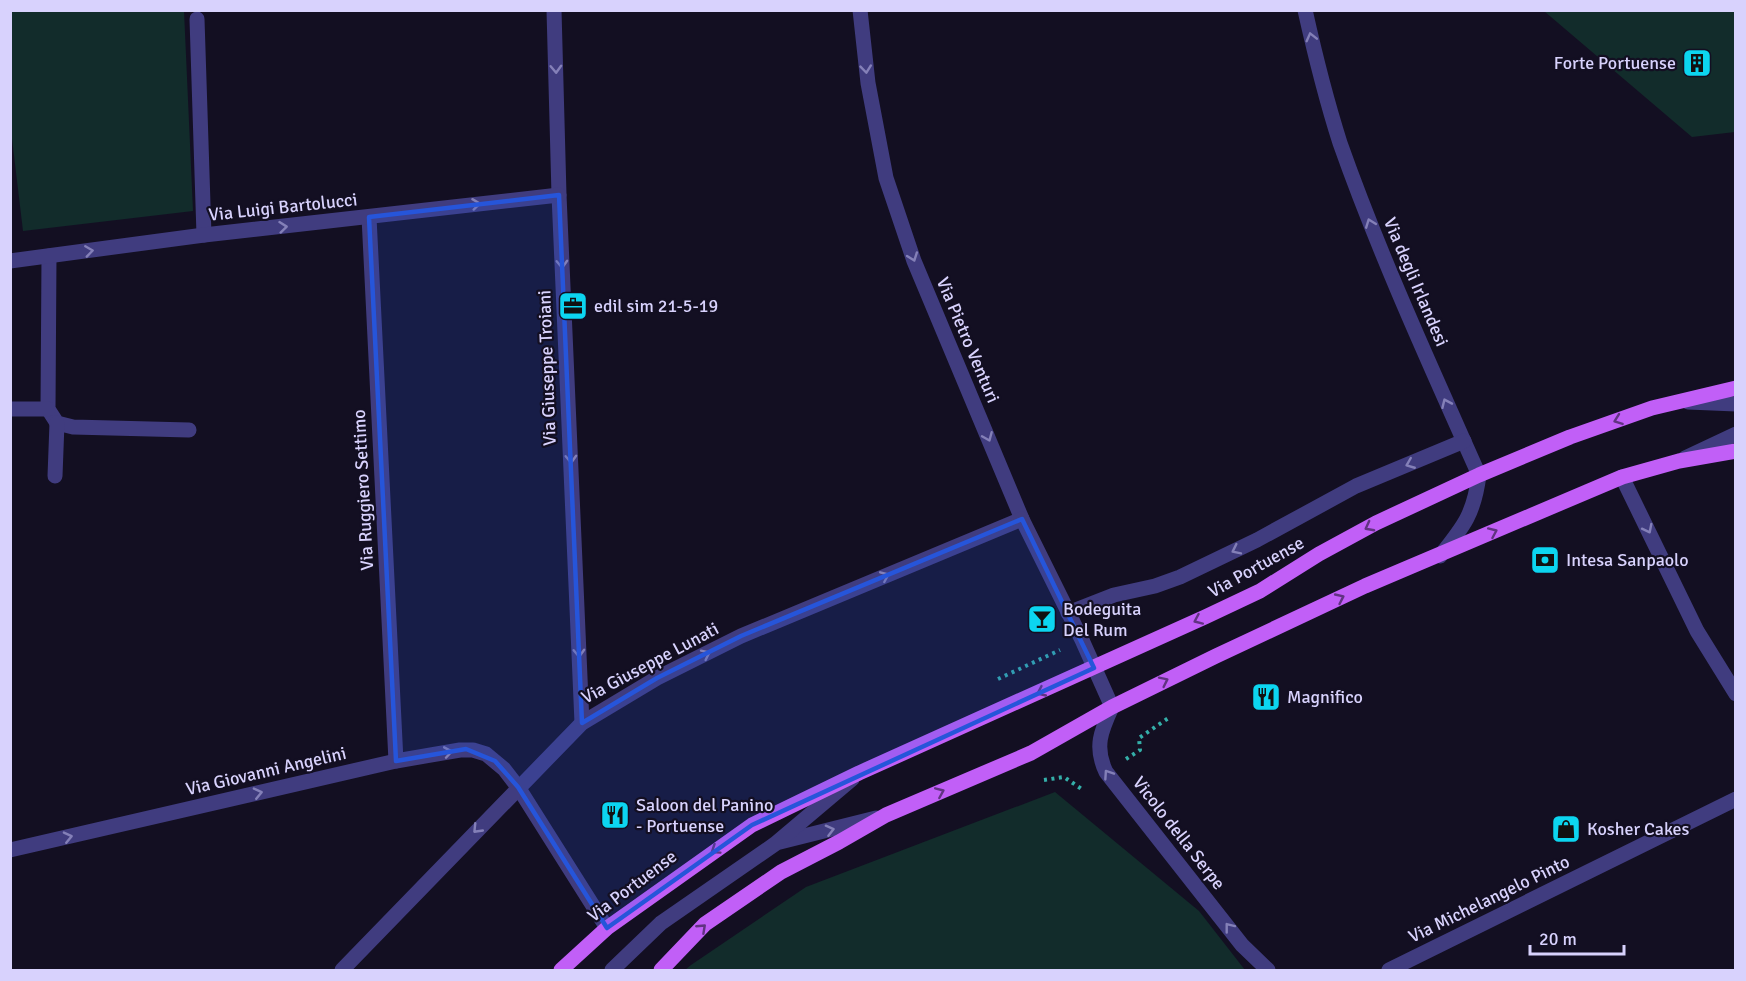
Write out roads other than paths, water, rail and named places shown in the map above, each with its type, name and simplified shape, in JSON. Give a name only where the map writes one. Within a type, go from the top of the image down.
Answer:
[{"type":"main road","name":"Via Portuense","points":[[561,970],[607,928],[752,825],[1260,591],[1319,554],[1376,523],[1479,475],[1570,437],[1673,401],[1736,388]]},
{"type":"main road","name":"Via Portuense","points":[[661,970],[705,924],[740,899],[781,872],[839,843],[886,815],[1031,753],[1112,706],[1365,586],[1440,556],[1540,511],[1622,477],[1679,460],[1736,451]]},
{"type":"street","name":"Via Giuseppe Troiani","points":[[554,10],[582,723]]},
{"type":"street","name":"Via Pietro Venturi","points":[[860,10],[868,83],[886,178],[914,261],[1022,519],[1112,706]]},
{"type":"street","name":"Via degli Irlandesi","points":[[1305,10],[1331,115],[1359,195],[1380,249],[1479,475]]},
{"type":"street","points":[[197,19],[204,235]]},
{"type":"street","name":"Via Luigi Bartolucci","points":[[10,261],[204,235],[560,195]]},
{"type":"street","name":"Via Ruggiero Settimo","points":[[369,217],[396,761]]},
{"type":"street","points":[[49,256],[48,410],[57,423],[56,476]]},
{"type":"street","name":"Via Portuense","points":[[1673,401],[1736,404]]},
{"type":"street","points":[[10,409],[48,410]]},
{"type":"street","points":[[57,423],[73,427],[189,430]]},
{"type":"street","name":"Via Portuense","points":[[1679,460],[1736,434]]},
{"type":"street","points":[[1068,613],[1114,595],[1155,586],[1180,577],[1257,540],[1356,486],[1464,441]]},
{"type":"street","points":[[1440,556],[1470,515],[1477,494],[1479,475]]},
{"type":"street","points":[[1622,477],[1697,631],[1736,694]]},
{"type":"street","name":"Via Giuseppe Lunati","points":[[342,970],[582,723],[657,678],[741,636],[1022,519]]},
{"type":"street","name":"Vicolo della Serpe","points":[[1112,706],[1099,745],[1099,758],[1106,772],[1250,954],[1268,970]]},
{"type":"street","name":"Via Giovanni Angelini","points":[[10,850],[396,761],[460,750],[473,750],[486,754],[495,760],[518,787]]},
{"type":"street","name":"Via Portuense","points":[[612,970],[661,923],[775,844],[859,774]]},
{"type":"street","points":[[518,787],[607,928]]},
{"type":"street","name":"Via Michelangelo Pinto","points":[[1389,970],[1736,799]]},
{"type":"street","name":"Via Portuense","points":[[775,844],[886,815]]},
{"type":"place","name":"Forte Portuense","points":[[1697,63]]},
{"type":"place","name":"edil sim 21-5-19","points":[[573,306]]},
{"type":"place","name":"Intesa Sanpaolo","points":[[1545,560]]},
{"type":"place","name":"Bodeguita Del Rum","points":[[1042,619]]},
{"type":"place","name":"Magnifico","points":[[1266,697]]},
{"type":"place","name":"Saloon del Panino - Portuense","points":[[615,815]]},
{"type":"place","name":"Kosher Cakes","points":[[1566,829]]}]
